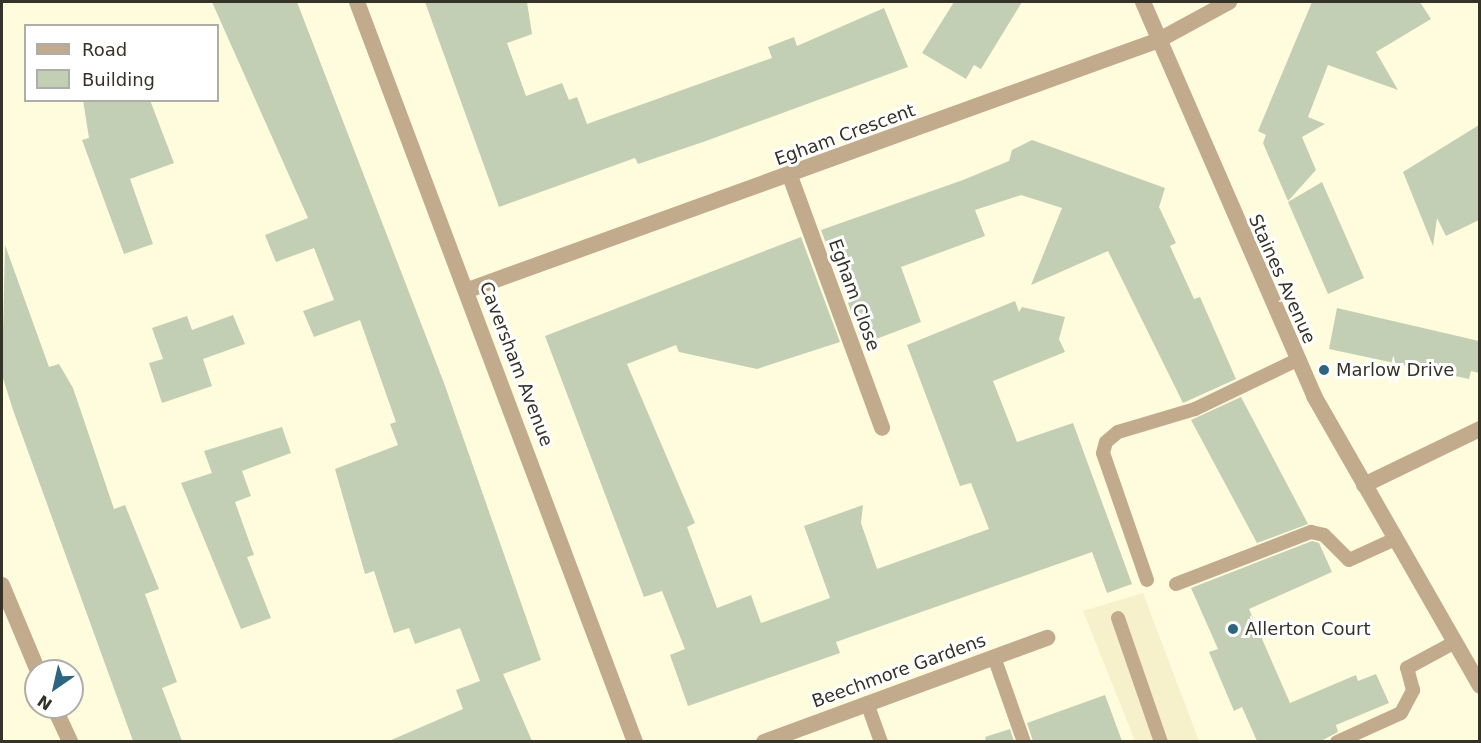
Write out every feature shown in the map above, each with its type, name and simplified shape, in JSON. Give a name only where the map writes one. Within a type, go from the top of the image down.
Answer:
[{"type":"street","name":"Caversham Avenue","points":[[357,2],[468,290],[635,741]]},
{"type":"street","name":"Staines Avenue","points":[[1143,2],[1297,360],[1364,485],[1479,686]]},
{"type":"street","name":"Egham Crescent","points":[[468,290],[790,176],[1159,40],[1229,2]]},
{"type":"street","name":"Egham Close","points":[[790,176],[882,428]]},
{"type":"street","points":[[1364,485],[1479,429]]},
{"type":"street","points":[[2,585],[33,659]]},
{"type":"street","name":"Beechmore Gardens","points":[[764,741],[1047,638]]},
{"type":"street","points":[[60,719],[70,741]]},
{"type":"lane","points":[[1147,580],[1103,453],[1106,442],[1118,432],[1195,409],[1297,360]]},
{"type":"lane","points":[[1176,584],[1311,532],[1324,535],[1349,560],[1395,539]]},
{"type":"lane","points":[[1118,618],[1161,741]]},
{"type":"lane","points":[[1337,741],[1401,713],[1413,690],[1407,668],[1455,642]]},
{"type":"lane","points":[[994,657],[1024,741]]},
{"type":"lane","points":[[867,704],[881,741]]},
{"type":"shaded area","points":[[1143,593],[1199,741],[1135,741],[1083,611]]},
{"type":"building","points":[[212,2],[297,2],[444,383],[541,660],[503,674],[532,741],[389,741],[463,709],[456,690],[480,681],[460,628],[415,644],[409,628],[394,633],[374,571],[365,574],[335,469],[398,445],[390,424],[396,422],[360,320],[314,337],[303,311],[334,300],[314,248],[276,262],[265,235],[308,218]]},
{"type":"building","points":[[425,2],[527,2],[532,34],[507,43],[526,96],[562,83],[569,100],[577,97],[587,124],[772,58],[768,47],[794,37],[797,46],[884,8],[908,67],[703,142],[638,164],[635,158],[499,207]]},
{"type":"building","points":[[954,2],[1022,2],[981,69],[974,65],[966,79],[922,53]]},
{"type":"building","points":[[1312,2],[1420,2],[1431,19],[1376,52],[1398,90],[1328,65],[1308,117],[1325,124],[1302,137],[1316,170],[1288,201],[1263,143],[1266,135],[1258,131]]},
{"type":"building","points":[[83,102],[151,102],[174,163],[130,179],[153,244],[124,254],[82,140],[89,138]]},
{"type":"building","points":[[1479,125],[1479,220],[1446,236],[1437,218],[1433,246],[1403,172]]},
{"type":"building","points":[[1032,140],[1165,188],[1159,207],[1176,243],[1170,246],[1194,299],[1200,297],[1236,379],[1183,403],[1108,251],[1031,285],[1062,208],[1021,195],[975,210],[985,236],[901,267],[921,322],[876,339],[873,331],[860,336],[821,230],[963,180],[1009,161],[1012,150]]},
{"type":"building","points":[[1322,182],[1364,278],[1328,294],[1288,202]]},
{"type":"building","points":[[801,237],[840,342],[757,369],[679,352],[676,345],[627,364],[695,523],[687,527],[717,608],[751,595],[761,623],[830,598],[804,526],[863,505],[861,523],[877,569],[989,529],[971,483],[960,486],[907,345],[1015,301],[1019,312],[1022,307],[1065,317],[1059,339],[1065,352],[993,381],[1017,442],[1073,423],[1132,584],[1107,593],[1092,552],[836,642],[840,653],[688,706],[670,655],[685,649],[662,591],[644,597],[545,336]]},
{"type":"building","points":[[5,245],[49,367],[59,364],[73,388],[114,509],[125,505],[159,589],[145,594],[177,682],[162,688],[182,741],[133,741],[13,410],[2,375]]},
{"type":"building","points":[[1337,308],[1479,341],[1479,373],[1471,371],[1469,379],[1329,349]]},
{"type":"building","points":[[233,315],[245,344],[203,359],[212,386],[162,403],[149,363],[163,359],[152,328],[187,316],[192,330]]},
{"type":"building","points":[[1241,397],[1308,524],[1257,543],[1191,420]]},
{"type":"building","points":[[282,427],[291,453],[242,471],[251,496],[235,502],[254,555],[247,557],[271,618],[241,629],[181,483],[212,473],[204,451]]},
{"type":"building","name":"Allerton Court","points":[[1312,541],[1319,543],[1332,572],[1249,609],[1290,703],[1356,675],[1358,681],[1376,674],[1389,703],[1336,725],[1338,732],[1321,741],[1257,741],[1242,707],[1234,711],[1209,652],[1218,649],[1191,588]]},
{"type":"building","points":[[1105,695],[1122,741],[1033,741],[1027,723]]},
{"type":"building","points":[[1010,729],[1014,741],[986,741],[985,737]]},
{"type":"place","name":"Marlow Drive","points":[[1324,370]]},
{"type":"place","name":"Allerton Court","points":[[1233,629]]}]
